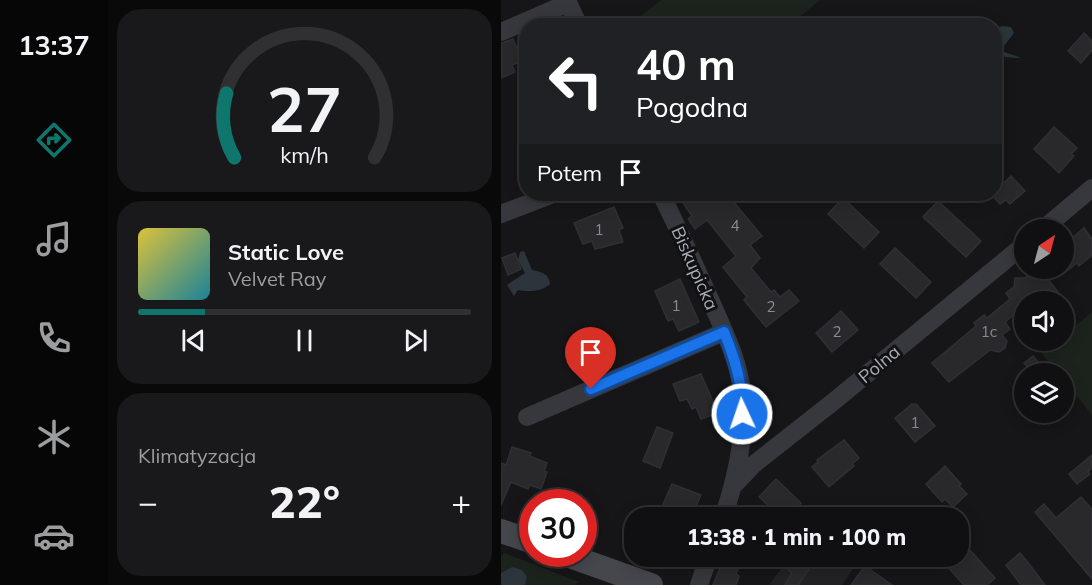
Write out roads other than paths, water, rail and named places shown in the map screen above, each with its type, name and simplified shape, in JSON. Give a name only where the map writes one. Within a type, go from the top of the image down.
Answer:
[{"type":"street","points":[[533,18],[568,2],[575,18]]},
{"type":"street","points":[[501,33],[519,25]]},
{"type":"street","points":[[1055,219],[1092,188]]},
{"type":"street","points":[[501,214],[535,201]]},
{"type":"street","name":"Biskupicka","points":[[664,201],[724,332],[734,357],[743,392],[742,437],[735,484],[727,507]]},
{"type":"street","name":"Polna","points":[[735,484],[753,465],[1014,253]]},
{"type":"street","points":[[527,417],[724,332]]},
{"type":"street","points":[[501,531],[519,537]]},
{"type":"street","points":[[597,566],[651,585]]},
{"type":"street","points":[[699,585],[705,567]]}]
